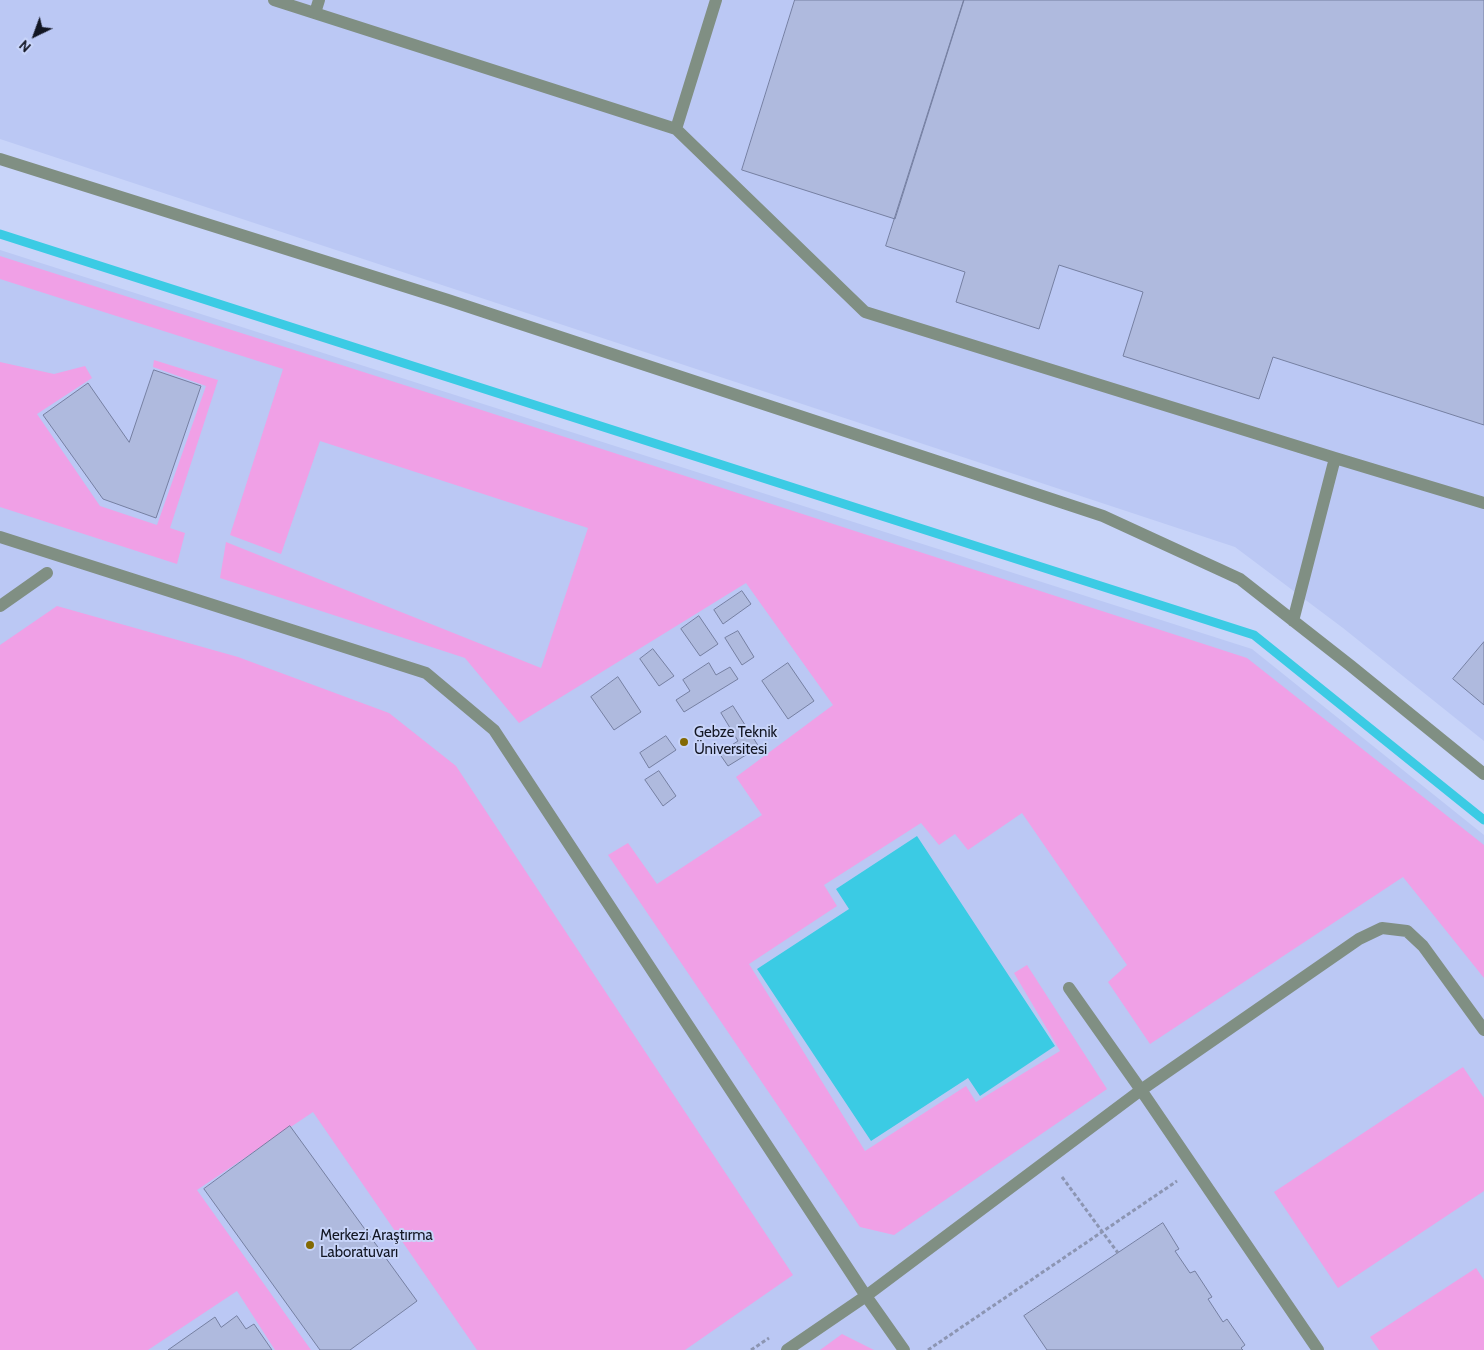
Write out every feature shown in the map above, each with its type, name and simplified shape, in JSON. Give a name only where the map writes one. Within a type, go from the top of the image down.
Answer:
[{"type":"street","points":[[274,0],[676,129],[865,312],[1484,503]]},
{"type":"street","points":[[315,13],[319,0]]},
{"type":"street","points":[[676,129],[716,0]]},
{"type":"street","points":[[0,159],[448,300],[1103,516],[1240,579],[1484,774]]},
{"type":"street","points":[[1293,621],[1335,458]]},
{"type":"street","points":[[0,537],[426,673],[494,730],[866,1296],[904,1350]]},
{"type":"street","points":[[0,606],[47,573]]},
{"type":"street","points":[[787,1350],[866,1296],[1141,1090],[1359,939],[1382,928],[1407,931],[1423,946],[1484,1030]]},
{"type":"street","points":[[1068,988],[1141,1090],[1318,1350]]},
{"type":"path","points":[[1049,1159],[1118,1253]]},
{"type":"path","points":[[928,1350],[1194,1169]]},
{"type":"shaded area","points":[[0,0],[1484,0],[1484,741],[1343,628],[1235,547],[0,139]]},
{"type":"shaded area","name":"Gebze Teknik Üniversitesi","points":[[0,250],[1252,649],[1484,835],[1484,1350],[0,1350]]},
{"type":"shaded area","points":[[0,256],[1247,658],[1484,845],[1484,978],[1403,877],[1150,1044],[1108,982],[1127,965],[1022,813],[968,850],[955,834],[939,845],[921,823],[824,885],[837,906],[749,964],[865,1151],[966,1086],[976,1102],[1060,1051],[1014,973],[1027,965],[1107,1089],[894,1235],[860,1227],[608,855],[628,843],[657,884],[762,815],[736,777],[833,705],[746,583],[519,723],[465,658],[220,578],[226,542],[541,668],[588,528],[320,441],[281,554],[230,535],[283,369],[0,279]]},
{"type":"shaded area","points":[[154,360],[218,380],[170,528],[185,533],[177,564],[0,507],[0,362],[54,374],[85,366],[92,378],[37,414],[100,506],[157,525],[206,386],[153,367]]},
{"type":"shaded area","points":[[57,606],[238,657],[389,713],[456,766],[793,1275],[685,1350],[477,1350],[313,1112],[197,1190],[311,1350],[275,1350],[237,1291],[148,1350],[0,1350],[0,645]]},
{"type":"shaded area","points":[[917,836],[1055,1046],[980,1096],[968,1078],[871,1141],[757,969],[849,909],[836,889]]},
{"type":"shaded area","points":[[1463,1067],[1484,1098],[1484,1191],[1338,1288],[1274,1192]]},
{"type":"shaded area","points":[[1476,1268],[1484,1280],[1484,1350],[1379,1350],[1370,1337]]},
{"type":"shaded area","points":[[842,1334],[874,1350],[820,1350]]},
{"type":"building","points":[[795,0],[964,0],[895,219],[742,170]]},
{"type":"building","points":[[964,0],[1484,0],[1484,425],[1273,357],[1259,399],[1123,356],[1143,292],[1059,265],[1039,329],[956,302],[965,272],[886,246]]},
{"type":"building","points":[[154,370],[201,386],[156,518],[103,499],[43,415],[88,383],[129,442]]},
{"type":"building","points":[[742,591],[751,604],[723,624],[714,610]]},
{"type":"building","points":[[699,616],[718,644],[700,656],[681,629]]},
{"type":"building","points":[[738,631],[754,657],[742,665],[725,638]]},
{"type":"building","points":[[1484,642],[1484,705],[1453,679]]},
{"type":"building","points":[[653,649],[674,676],[659,686],[640,659]]},
{"type":"building","points":[[709,663],[716,675],[730,667],[738,679],[684,712],[676,700],[690,691],[683,680]]},
{"type":"building","points":[[788,663],[814,701],[788,719],[762,681]]},
{"type":"building","points":[[618,677],[641,712],[614,730],[591,697]]},
{"type":"building","points":[[733,706],[759,747],[728,766],[719,753],[738,741],[721,713]]},
{"type":"building","points":[[666,736],[676,750],[649,768],[640,753]]},
{"type":"building","points":[[659,771],[676,796],[663,806],[645,780]]},
{"type":"building","name":"Merkezi Araştırma Laboratuvarı","points":[[290,1126],[417,1301],[350,1350],[320,1350],[204,1189]]},
{"type":"building","points":[[1163,1223],[1179,1249],[1175,1251],[1190,1273],[1195,1271],[1212,1297],[1208,1299],[1223,1322],[1227,1319],[1245,1345],[1241,1348],[1243,1350],[1047,1350],[1024,1316]]},
{"type":"building","points":[[237,1316],[246,1329],[254,1324],[272,1350],[168,1350],[215,1317],[221,1327]]},
{"type":"waterway","points":[[0,234],[1254,635],[1484,820]]},
{"type":"place","name":"Gebze Teknik Üniversitesi","points":[[684,742]]},
{"type":"place","name":"Merkezi Araştırma Laboratuvarı","points":[[310,1245]]}]
